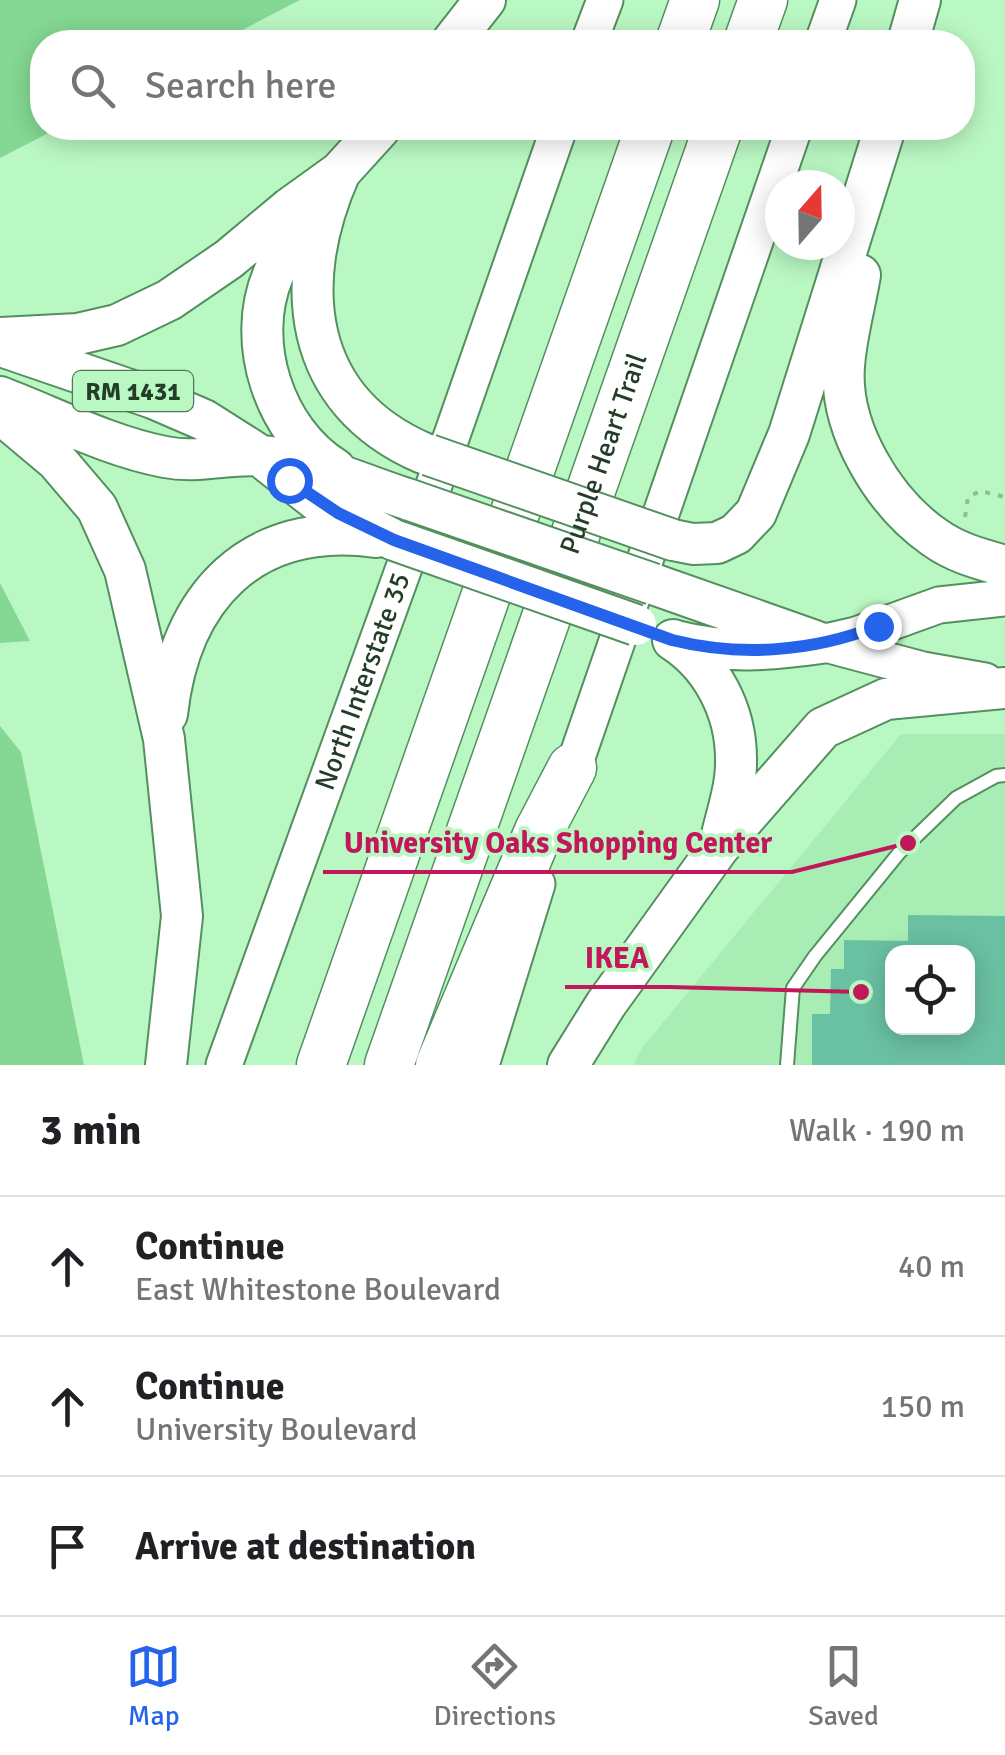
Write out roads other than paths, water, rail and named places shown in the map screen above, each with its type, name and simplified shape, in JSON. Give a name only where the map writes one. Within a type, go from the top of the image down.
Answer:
[{"type":"highway","points":[[684,30],[695,0]]},
{"type":"highway","points":[[752,30],[763,0]]},
{"type":"highway","points":[[321,1065],[646,140]]},
{"type":"highway","name":"Purple Heart Trail","points":[[389,1065],[714,140]]},
{"type":"highway","points":[[440,1065],[539,831],[572,768]]},
{"type":"main road","points":[[461,30],[485,0]]},
{"type":"main road","points":[[594,30],[605,0]]},
{"type":"main road","points":[[828,30],[838,0]]},
{"type":"main road","points":[[911,30],[920,0]]},
{"type":"main road","points":[[354,480],[312,452],[294,431],[272,389],[262,346],[266,297],[285,250],[370,140]]},
{"type":"main road","name":"North Interstate 35","points":[[224,1065],[556,140]]},
{"type":"main road","points":[[481,1065],[572,768],[790,140]]},
{"type":"main road","points":[[333,187],[311,292],[316,340],[328,369],[360,412],[397,442],[426,454],[673,540],[703,544],[736,534],[756,513],[789,434],[882,140]]},
{"type":"main road","points":[[870,182],[864,246],[844,366],[846,402],[878,476],[902,511],[950,547],[1005,566]]},
{"type":"main road","points":[[0,338],[78,334],[117,324],[169,300],[228,259],[290,208],[333,187]]},
{"type":"main road","name":"RM 1431","points":[[0,346],[204,420],[319,502],[394,540],[654,633],[729,651],[821,643]]},
{"type":"main road","name":"RM 1431","points":[[0,398],[89,434],[167,458],[197,461],[258,455],[315,467],[821,643]]},
{"type":"main road","points":[[0,413],[57,462],[97,508],[125,570],[164,740],[182,916],[166,1065]]},
{"type":"main road","points":[[258,455],[360,447],[426,454]]},
{"type":"main road","points":[[164,740],[171,677],[184,639],[206,600],[234,572],[270,549],[306,539],[364,536],[394,540]]},
{"type":"main road","points":[[821,643],[856,635],[939,605],[1005,598]]},
{"type":"main road","points":[[654,633],[691,652],[705,667],[734,733],[735,772],[719,847]]},
{"type":"main road","points":[[821,643],[923,670],[1005,686]]},
{"type":"main road","points":[[568,1065],[606,1004],[719,847],[805,745],[837,719],[886,699],[1005,686]]},
{"type":"lane","points":[[786,1065],[793,988],[815,956],[899,853],[956,798],[1005,775]]},
{"type":"place","name":"University Oaks Shopping Center","points":[[908,843]]},
{"type":"place","name":"IKEA","points":[[861,992]]}]
